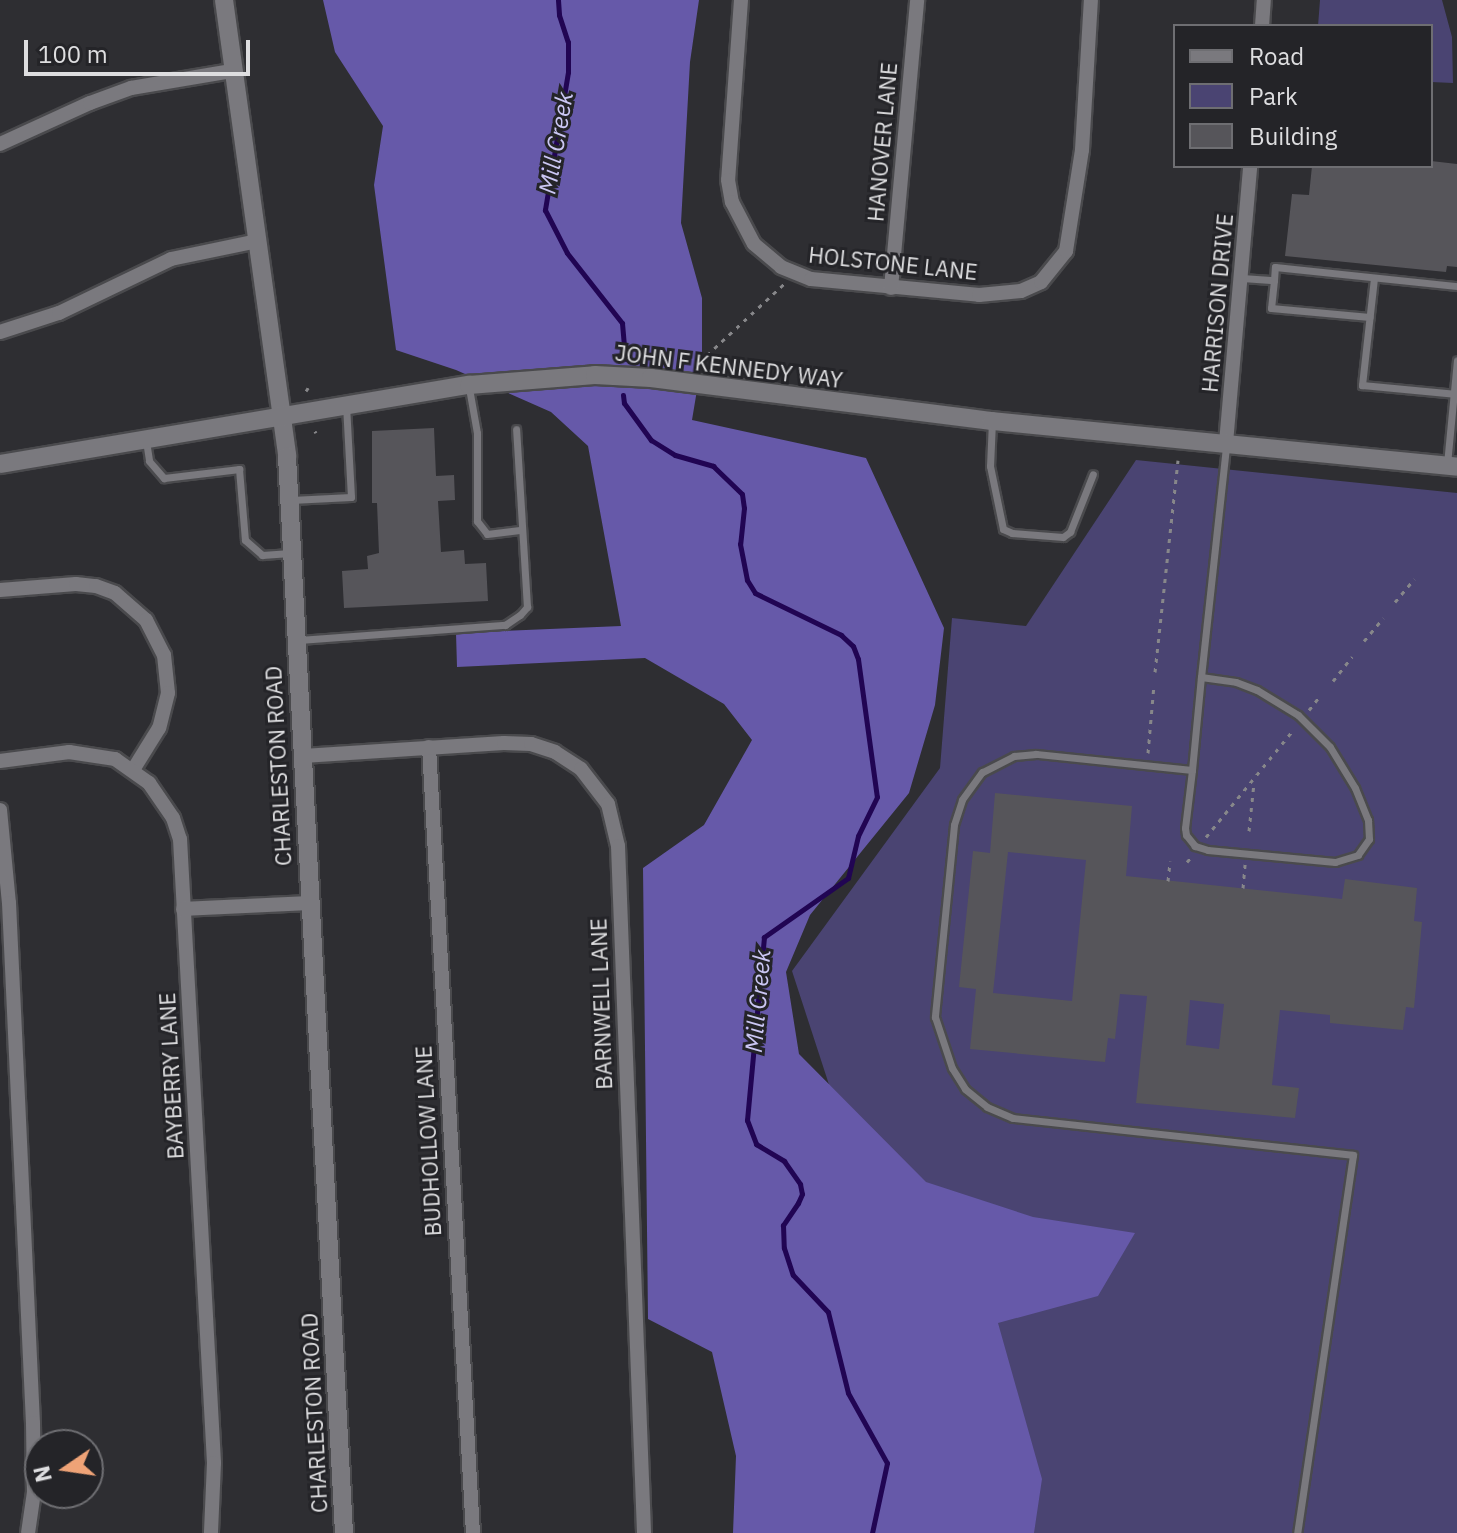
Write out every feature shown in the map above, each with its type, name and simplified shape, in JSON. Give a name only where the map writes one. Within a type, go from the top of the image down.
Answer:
[{"type":"street","name":"CHARLESTON ROAD","points":[[224,0],[283,417],[344,1533]]},
{"type":"street","name":"HOLSTONE LANE","points":[[741,0],[728,180],[732,202],[754,244],[770,260],[795,275],[834,283],[999,294],[1031,286],[1056,267],[1066,251],[1076,202],[1091,0]]},
{"type":"street","name":"HANOVER LANE","points":[[891,288],[917,0]]},
{"type":"street","points":[[1262,24],[1264,0]]},
{"type":"street","points":[[0,144],[131,88],[232,71]]},
{"type":"street","name":"HARRISON DRIVE","points":[[1226,443],[1250,168]]},
{"type":"street","points":[[0,332],[59,313],[171,259],[258,241]]},
{"type":"street","name":"JOHN F KENNEDY WAY","points":[[0,464],[469,385],[560,375],[633,376],[992,421],[1452,466]]},
{"type":"street","points":[[0,590],[76,584],[96,586],[115,593],[146,620],[164,655],[168,693],[159,728],[133,770]]},
{"type":"street","name":"BARNWELL LANE","points":[[303,756],[519,743],[543,747],[568,759],[587,774],[601,792],[614,819],[618,846],[644,1533]]},
{"type":"street","name":"BUDHOLLOW LANE","points":[[429,747],[473,1533]]},
{"type":"street","name":"BAYBERRY LANE","points":[[0,761],[69,752],[115,759],[149,783],[173,818],[180,839],[214,1450],[211,1533]]},
{"type":"street","points":[[0,810],[9,903],[33,1423],[34,1492],[28,1533]]},
{"type":"street","points":[[183,909],[308,903]]},
{"type":"lane","points":[[1370,317],[1271,308],[1275,267],[1457,286]]},
{"type":"lane","points":[[1242,278],[1274,280]]},
{"type":"lane","points":[[1374,278],[1362,385],[1455,394]]},
{"type":"lane","points":[[1452,466],[1457,360]]},
{"type":"lane","points":[[469,385],[477,433],[477,521],[487,534],[522,530]]},
{"type":"lane","points":[[289,501],[351,497],[346,406]]},
{"type":"lane","points":[[992,421],[990,466],[1003,529],[1012,533],[1063,537],[1070,532],[1093,474]]},
{"type":"lane","points":[[297,640],[505,625],[527,607],[516,429]]},
{"type":"lane","points":[[146,439],[149,461],[164,478],[239,469],[245,540],[262,555],[292,553]]},
{"type":"lane","points":[[1201,677],[1257,690],[1314,729],[1330,747],[1355,788],[1368,820],[1369,839],[1358,855],[1343,862],[1201,849],[1189,841],[1185,828],[1192,770],[1201,677],[1226,443]]},
{"type":"lane","points":[[1192,770],[1025,754],[1003,760],[982,772],[962,800],[954,825],[935,1017],[957,1078],[975,1098],[1013,1118],[1353,1155],[1297,1533]]},
{"type":"path","points":[[705,369],[707,355],[795,275]]},
{"type":"path","points":[[1155,672],[1178,460]]},
{"type":"path","points":[[1395,602],[1414,579]]},
{"type":"path","points":[[1364,641],[1383,618]]},
{"type":"path","points":[[1333,681],[1352,657]]},
{"type":"path","points":[[1148,757],[1154,685]]},
{"type":"path","points":[[1309,710],[1320,696]]},
{"type":"path","points":[[1204,839],[1294,729]]},
{"type":"path","points":[[1249,831],[1254,781]]},
{"type":"path","points":[[1187,862],[1192,856]]},
{"type":"path","points":[[1168,881],[1170,861]]},
{"type":"path","points":[[1243,888],[1245,862]]},
{"type":"green space","points":[[1320,0],[1442,0],[1452,37],[1453,83],[1433,82],[1433,24],[1318,24]]},
{"type":"green space","points":[[1136,460],[1457,493],[1457,1533],[975,1533],[792,971],[940,768],[952,618],[1026,626]]},
{"type":"shaded area","points":[[323,0],[699,0],[690,62],[681,223],[702,298],[702,360],[692,420],[866,458],[944,628],[935,705],[909,793],[810,915],[786,972],[799,1054],[926,1182],[1033,1217],[1135,1233],[1098,1296],[998,1323],[1042,1479],[1034,1533],[733,1533],[736,1456],[712,1352],[648,1319],[643,868],[704,825],[752,740],[724,704],[645,658],[457,667],[456,633],[621,626],[588,446],[551,412],[456,370],[396,350],[374,185],[383,126],[335,52]]},
{"type":"building","points":[[1433,161],[1457,164],[1457,267],[1447,266],[1446,272],[1285,256],[1292,194],[1309,195],[1312,168],[1433,168]]},
{"type":"building","points":[[434,428],[436,476],[454,475],[455,500],[438,501],[441,552],[464,550],[465,564],[486,563],[488,601],[344,608],[342,571],[368,569],[367,556],[379,553],[377,503],[372,503],[372,431]]},
{"type":"building","points":[[995,793],[1132,806],[1126,876],[1342,899],[1345,879],[1417,888],[1414,921],[1422,922],[1414,1008],[1406,1007],[1403,1030],[1330,1023],[1330,1015],[1280,1010],[1272,1085],[1299,1088],[1295,1118],[1136,1103],[1147,996],[1120,994],[1115,1039],[1108,1038],[1105,1062],[970,1049],[976,989],[959,987],[973,851],[990,853]],"holes":[[[1008,852],[1086,860],[1072,1001],[993,993]],[[1190,1000],[1224,1004],[1219,1049],[1186,1045]]]},
{"type":"waterway","name":"Mill Creek","points":[[558,0],[559,15],[568,42],[568,72],[545,210],[567,253],[622,323],[625,359]]},
{"type":"waterway","name":"Mill Creek","points":[[623,395],[624,403],[651,440],[675,455],[713,466],[742,494],[744,508],[740,544],[747,580],[755,593],[841,635],[853,646],[858,659],[877,797],[858,836],[848,878],[764,937],[747,1120],[756,1144],[784,1161],[800,1184],[802,1194],[783,1225],[784,1248],[793,1275],[828,1312],[848,1393],[887,1463],[872,1533]]}]
